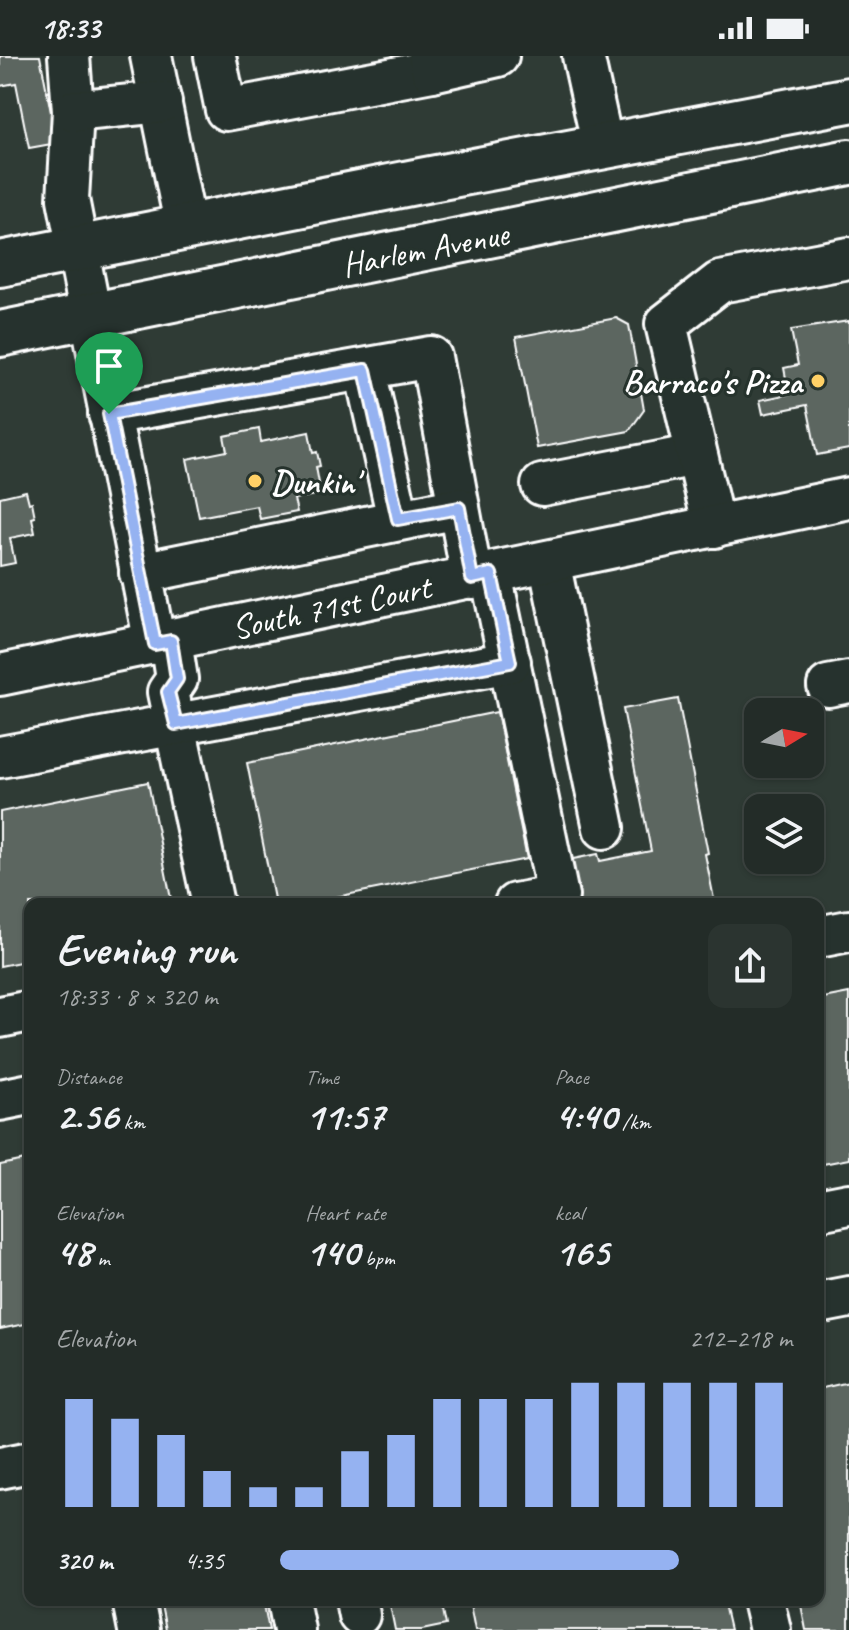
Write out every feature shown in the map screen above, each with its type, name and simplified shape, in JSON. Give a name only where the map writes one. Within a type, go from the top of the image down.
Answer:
[{"type":"main road","name":"Harlem Avenue","points":[[0,264],[849,100]]},
{"type":"main road","name":"Harlem Avenue","points":[[0,334],[849,162]]},
{"type":"street","points":[[69,56],[73,111],[68,199],[76,249],[155,644],[177,679],[172,708],[212,898]]},
{"type":"street","points":[[215,56],[226,110],[431,63],[498,56]]},
{"type":"street","points":[[583,56],[603,147]]},
{"type":"street","points":[[162,58],[161,102],[186,228]]},
{"type":"street","points":[[73,111],[161,102]]},
{"type":"street","points":[[714,527],[666,324],[720,282],[849,258]]},
{"type":"street","points":[[109,414],[431,357],[459,508],[510,662],[558,896],[547,898]]},
{"type":"street","points":[[365,370],[398,519]]},
{"type":"street","points":[[542,485],[696,455]]},
{"type":"street","name":"South 71st Court","points":[[0,675],[849,498]]},
{"type":"street","points":[[140,573],[459,508]]},
{"type":"street","points":[[549,561],[604,828]]},
{"type":"street","points":[[0,757],[172,708],[510,662]]},
{"type":"street","points":[[824,936],[849,931]]},
{"type":"street","points":[[0,1017],[24,1012]]},
{"type":"street","points":[[0,1100],[24,1095]]},
{"type":"street","points":[[824,1209],[849,1204]]},
{"type":"street","points":[[824,1302],[849,1297]]},
{"type":"street","points":[[0,1468],[24,1463]]},
{"type":"street","points":[[134,1606],[139,1630]]},
{"type":"street","points":[[289,1606],[294,1630]]},
{"type":"street","points":[[764,1606],[770,1630]]},
{"type":"building","points":[[0,56],[40,56],[57,143],[29,148],[16,83],[0,86]]},
{"type":"building","points":[[616,318],[629,325],[644,410],[629,431],[537,448],[516,337]]},
{"type":"building","name":"Barraco's Pizza","points":[[849,321],[849,449],[817,455],[807,405],[763,414],[760,400],[789,394],[784,368],[798,365],[791,330]]},
{"type":"building","name":"Dunkin'","points":[[259,429],[261,442],[309,432],[313,453],[317,452],[320,466],[316,467],[321,494],[294,499],[297,512],[260,519],[257,506],[199,517],[187,459],[227,451],[224,436]]},
{"type":"building","points":[[26,491],[29,503],[32,502],[35,533],[10,538],[15,563],[0,566],[0,497]]},
{"type":"building","points":[[678,699],[714,898],[578,898],[568,860],[598,854],[600,861],[651,851],[623,709]]},
{"type":"building","points":[[497,712],[527,859],[331,898],[274,898],[247,763]]},
{"type":"building","points":[[148,782],[171,898],[24,898],[24,961],[0,966],[0,812]]},
{"type":"building","points":[[849,993],[849,1159],[824,1164],[824,998]]},
{"type":"building","points":[[24,1160],[24,1324],[0,1329],[0,1165]]},
{"type":"building","points":[[849,1382],[849,1630],[806,1630],[801,1606],[824,1606],[824,1388]]},
{"type":"building","points":[[161,1606],[264,1606],[269,1630],[166,1630]]},
{"type":"building","points":[[390,1606],[442,1606],[446,1625],[422,1630],[395,1630]]},
{"type":"building","points":[[470,1606],[724,1606],[730,1630],[475,1630]]},
{"type":"place","name":"Barraco's Pizza","points":[[818,381]]},
{"type":"place","name":"Dunkin'","points":[[255,481]]},
{"type":"route","points":[[365,370],[398,519],[459,508],[472,578],[491,574],[510,662],[176,724],[168,692],[177,679],[171,641],[155,644],[109,414],[365,370]]}]
